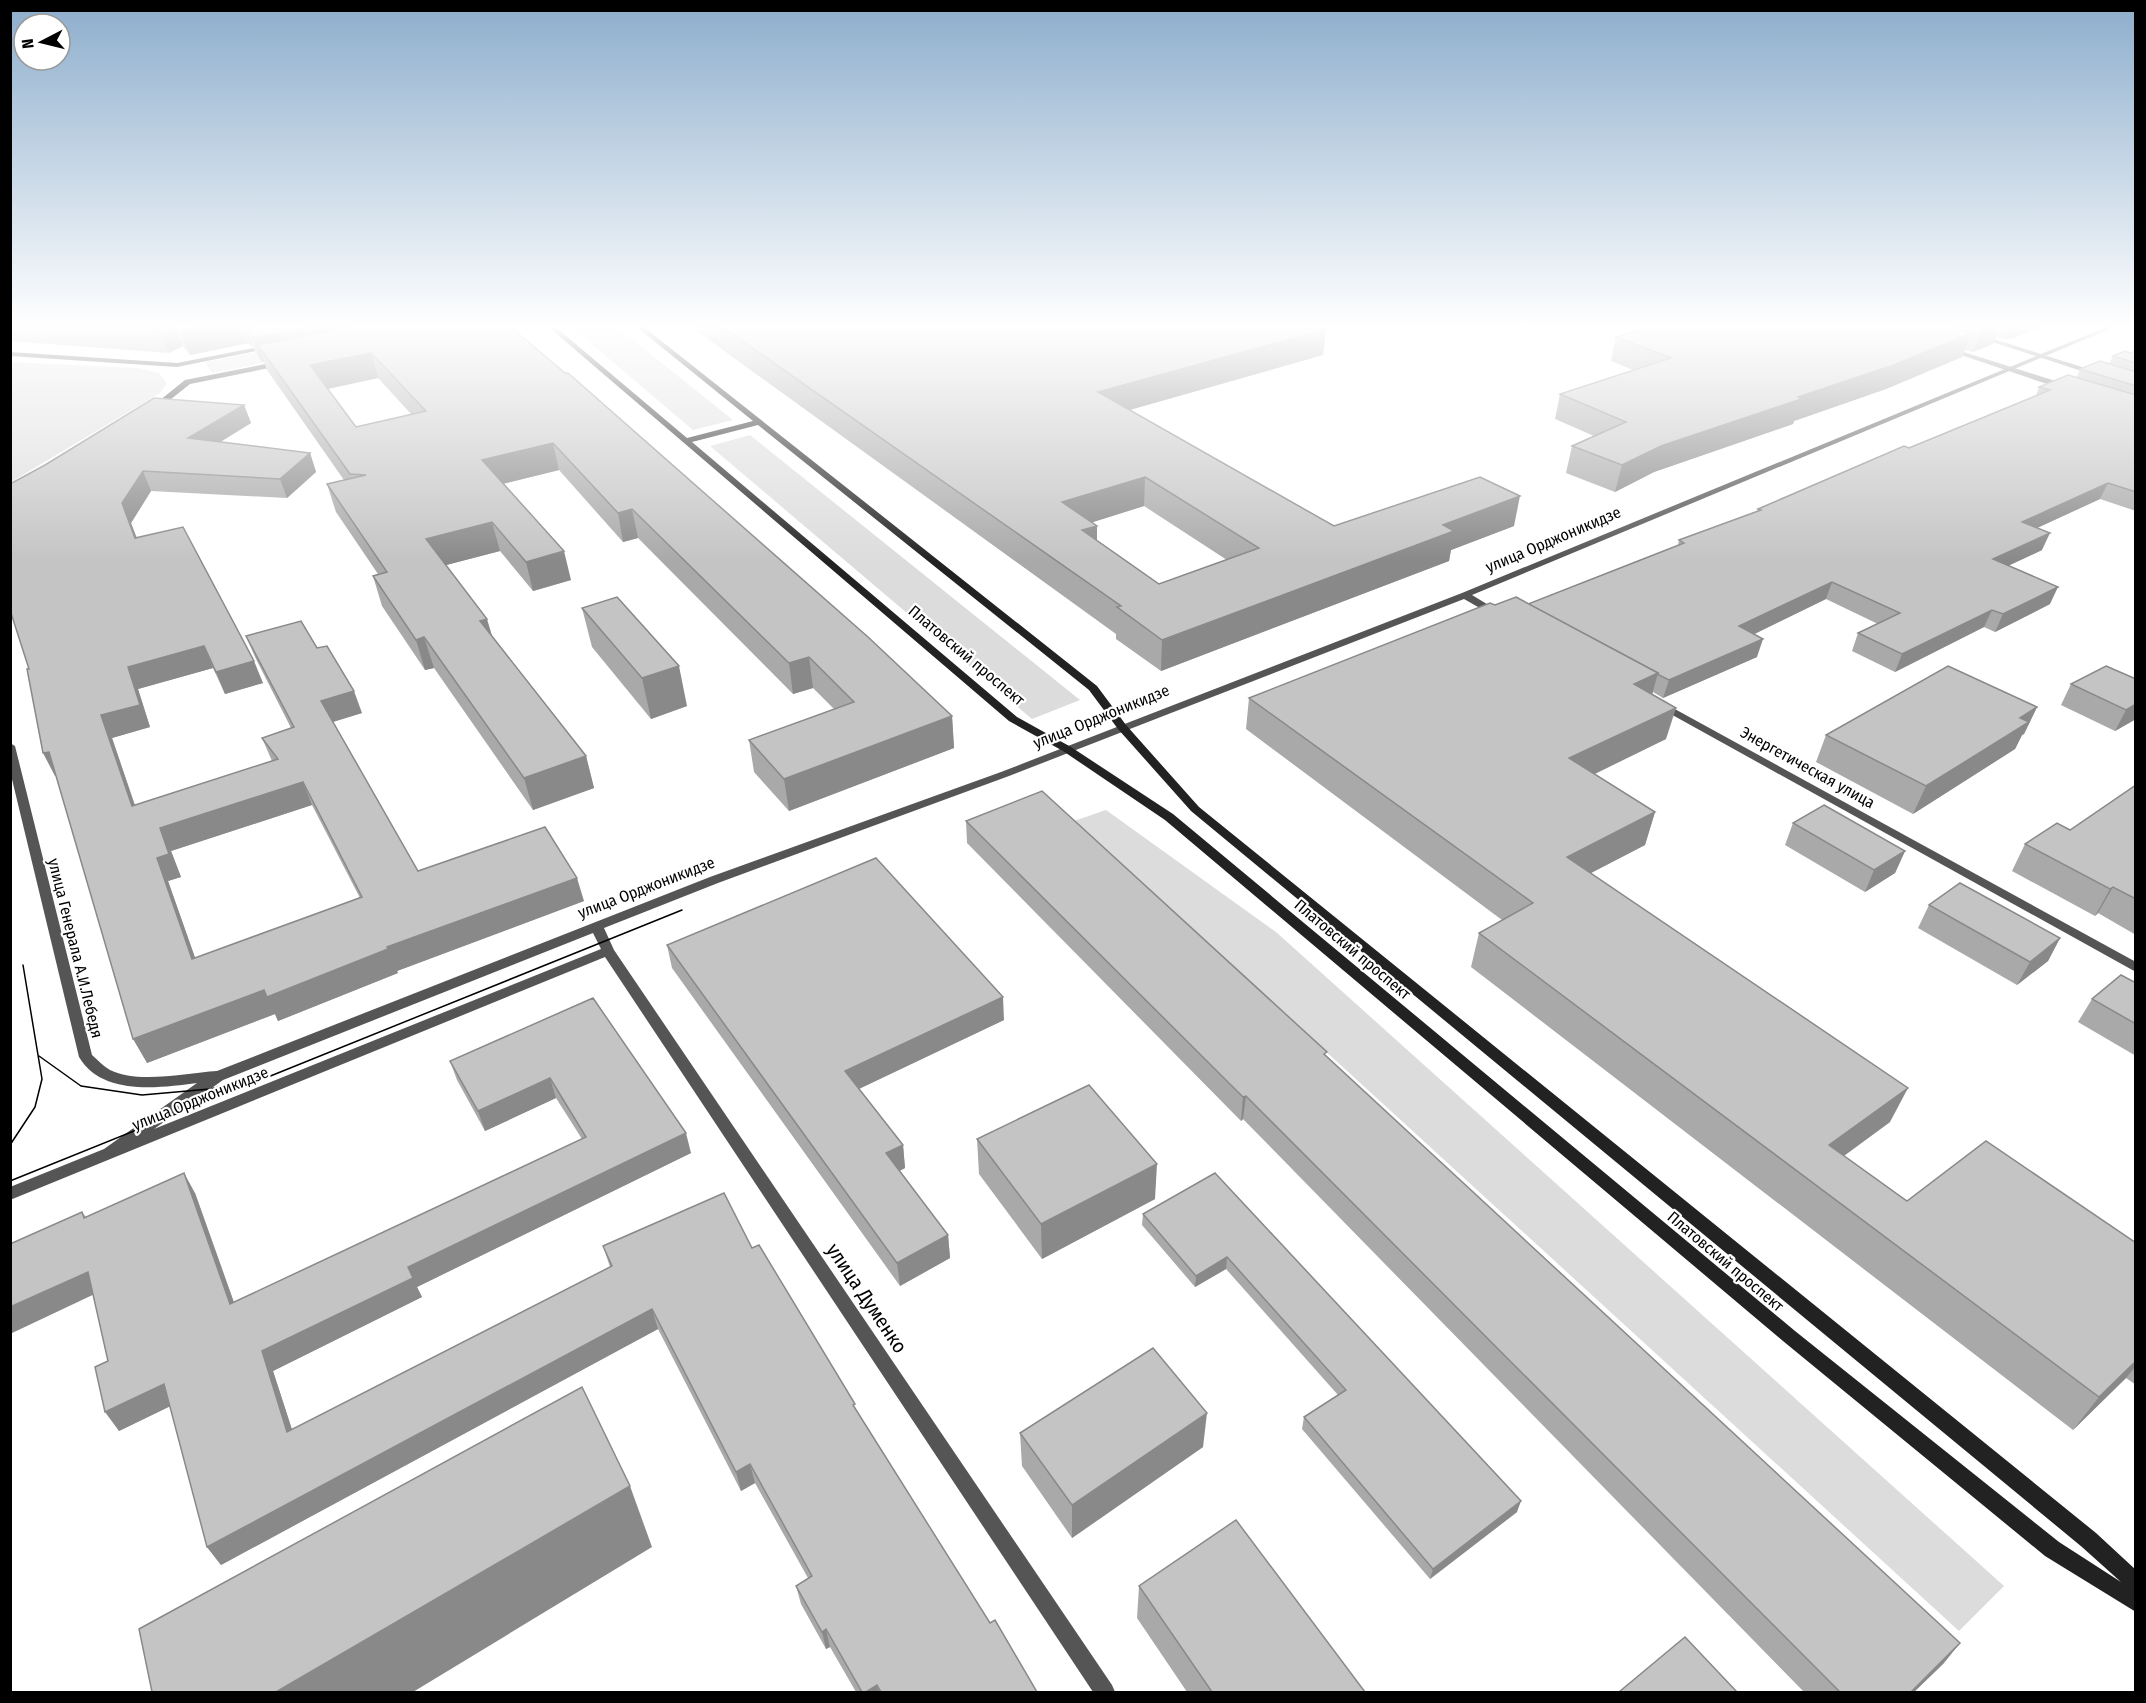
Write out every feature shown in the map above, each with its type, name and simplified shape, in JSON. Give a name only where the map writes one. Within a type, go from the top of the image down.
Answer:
[{"type":"main road","points":[[141,416],[160,403]]},
{"type":"main road","name":"Платовский проспект","points":[[642,403],[1013,719],[1067,749],[1169,817],[1789,1336],[2052,1549],[2136,1603]]},
{"type":"main road","name":"Платовский проспект","points":[[737,403],[1093,688],[1122,727],[1195,809],[2089,1540],[2136,1584]]},
{"type":"main road","points":[[686,441],[760,422]]},
{"type":"street","name":"улица Орджоникидзе","points":[[106,1156],[218,1076],[714,880],[1005,774],[1465,595],[1927,403]]},
{"type":"street","points":[[1465,595],[1507,619]]},
{"type":"street","name":"Энергетическая улица","points":[[1653,700],[2136,968]]},
{"type":"street","name":"улица Генерала А.И.Лебедя","points":[[10,746],[86,1057],[106,1075],[129,1079],[171,1080],[218,1076]]},
{"type":"street","name":"улица Думенко","points":[[596,926],[608,951],[1105,1692]]},
{"type":"street","name":"улица Орджоникидзе","points":[[10,1194],[608,951]]},
{"type":"shaded area","points":[[10,403],[142,403],[11,482]]},
{"type":"shaded area","points":[[662,403],[712,403],[733,420],[693,430]]},
{"type":"shaded area","points":[[750,435],[1080,700],[1032,719],[710,446]]},
{"type":"shaded area","points":[[1106,810],[1276,932],[2004,1586],[1959,1631],[1074,821]]},
{"type":"building","points":[[145,403],[244,405],[188,438],[310,453],[280,479],[143,471],[122,503],[135,538],[183,527],[254,661],[216,672],[204,646],[128,667],[140,705],[101,715],[132,806],[278,759],[262,738],[294,727],[246,636],[301,621],[317,648],[327,646],[354,691],[321,701],[418,871],[545,827],[577,878],[387,947],[388,949],[267,997],[264,990],[133,1039],[49,752],[43,753],[27,669],[29,669],[10,610],[10,484]],"holes":[[[303,782],[362,897],[192,959],[157,858],[169,854],[160,828]]]},
{"type":"building","points":[[300,403],[339,403],[356,427],[426,411],[419,403],[603,403],[868,637],[952,716],[784,779],[749,740],[854,702],[809,657],[789,663],[632,509],[618,513],[553,443],[482,460],[564,551],[526,562],[492,522],[426,539],[487,619],[480,621],[586,756],[524,778],[424,637],[416,640],[373,576],[387,572],[327,484],[366,475],[350,474]]},
{"type":"building","points":[[832,403],[1118,403],[1334,526],[1480,477],[1520,496],[1443,525],[1454,531],[1162,640],[1117,607],[1121,606]],"holes":[[[1145,477],[1259,548],[1159,584],[1082,530],[1097,526],[1062,502]]]},
{"type":"building","points":[[1582,403],[1788,403],[1661,446],[1622,465],[1572,446],[1626,422]]},
{"type":"building","points":[[2017,403],[2136,403],[2136,492],[2108,483],[2022,522],[2050,533],[1993,559],[2058,587],[2003,614],[1992,610],[1902,654],[1858,633],[1900,613],[1832,582],[1739,626],[1763,639],[1669,680],[1528,604],[1684,543],[1679,540],[1761,510],[1758,509],[1904,446],[1909,448]]},
{"type":"building","points":[[617,597],[679,666],[642,678],[582,608]]},
{"type":"building","points":[[1516,597],[1658,673],[1634,684],[1676,708],[1569,758],[1655,812],[1567,857],[1908,1088],[1829,1145],[1907,1201],[1986,1141],[2136,1243],[2136,1361],[2099,1397],[1479,933],[1533,903],[1249,698],[1490,603],[1495,605]]},
{"type":"building","points":[[1948,666],[2037,707],[2020,718],[2029,722],[1926,786],[1826,735]]},
{"type":"building","points":[[2106,666],[2136,679],[2136,704],[2126,710],[2071,684]]},
{"type":"building","points":[[2136,785],[2136,899],[2113,887],[2110,889],[2025,844],[2057,823],[2070,830]]},
{"type":"building","points":[[1042,791],[1327,1052],[1324,1054],[1960,1643],[1911,1692],[1840,1692],[1246,1096],[1243,1097],[966,821]]},
{"type":"building","points":[[1824,805],[1905,851],[1874,870],[1793,823]]},
{"type":"building","points":[[876,858],[1003,997],[845,1071],[903,1145],[886,1153],[948,1235],[897,1263],[667,945]]},
{"type":"building","points":[[1960,883],[2060,938],[2030,962],[1929,905]]},
{"type":"building","points":[[2121,975],[2136,983],[2136,1024],[2092,999]]},
{"type":"building","points":[[593,998],[686,1133],[408,1267],[413,1278],[262,1351],[287,1432],[612,1266],[603,1246],[724,1193],[752,1248],[759,1245],[855,1404],[853,1405],[990,1623],[995,1620],[1037,1692],[881,1692],[877,1685],[862,1692],[826,1629],[822,1632],[796,1586],[812,1576],[750,1464],[736,1472],[652,1309],[207,1547],[164,1384],[105,1412],[95,1367],[108,1361],[88,1272],[10,1307],[10,1244],[82,1212],[84,1218],[184,1173],[230,1304],[586,1137],[550,1078],[478,1111],[450,1061]]},
{"type":"building","points":[[1089,1085],[1157,1164],[1041,1224],[977,1139]]},
{"type":"building","points":[[1215,1173],[1521,1501],[1433,1569],[1304,1417],[1346,1390],[1227,1257],[1196,1276],[1143,1214]]},
{"type":"building","points":[[1153,1348],[1207,1413],[1072,1505],[1020,1433]]},
{"type":"building","points":[[582,1387],[630,1486],[276,1692],[152,1692],[139,1629]]},
{"type":"building","points":[[1236,1520],[1365,1692],[1212,1692],[1139,1586]]},
{"type":"building","points":[[1685,1637],[1737,1692],[1619,1692]]},
{"type":"tram line","points":[[10,1181],[682,910]]},
{"type":"tram line","points":[[10,1145],[35,1107],[42,1079],[23,965]]},
{"type":"tram line","points":[[39,1056],[81,1086],[142,1095],[210,1089],[236,1083]]}]
